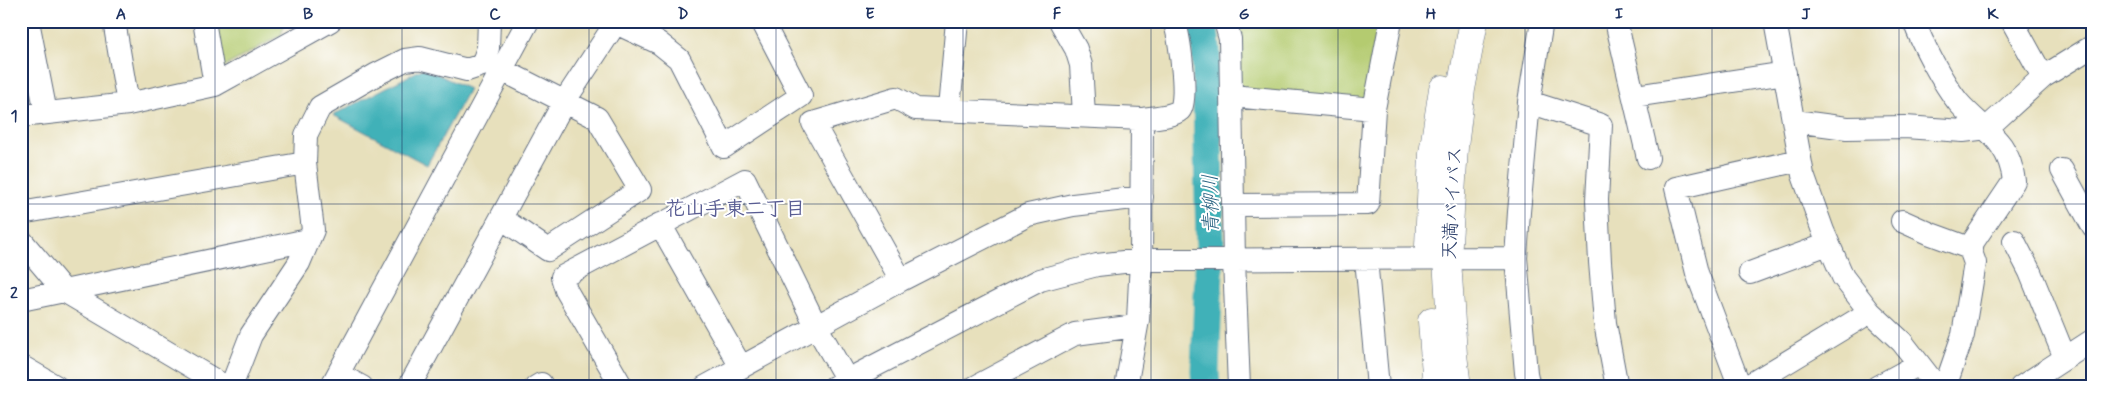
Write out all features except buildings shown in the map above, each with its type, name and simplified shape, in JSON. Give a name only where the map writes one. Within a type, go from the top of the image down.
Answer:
[{"type":"highway","name":"天満バイパス","points":[[1438,387],[1438,259],[1433,154],[1456,21]]},
{"type":"highway","name":"天満バイパス","points":[[1457,387],[1438,259],[1461,89],[1474,21]]},
{"type":"street","points":[[28,21],[46,113]]},
{"type":"street","points":[[114,21],[128,104]]},
{"type":"street","points":[[204,21],[215,85]]},
{"type":"street","points":[[21,116],[128,104],[215,85],[296,31],[330,21]]},
{"type":"street","points":[[231,387],[251,335],[299,263],[312,230],[305,163],[306,134],[320,107],[405,60],[420,58],[467,70],[482,65],[488,48],[489,21]]},
{"type":"street","points":[[362,387],[335,380],[528,21]]},
{"type":"street","points":[[409,387],[564,102],[616,22],[659,43],[678,59],[724,147],[800,96],[762,21]]},
{"type":"street","points":[[949,109],[957,21]]},
{"type":"street","points":[[1060,21],[1076,49],[1081,65],[1084,115]]},
{"type":"street","points":[[901,280],[813,123],[890,98],[896,98],[916,109],[1142,119],[1172,114],[1180,110],[1184,102],[1181,57],[1174,21]]},
{"type":"street","points":[[1224,21],[1230,39],[1234,260],[1239,387]]},
{"type":"street","points":[[1233,205],[1368,204],[1374,109],[1392,21]]},
{"type":"street","points":[[1530,387],[1526,373],[1516,258],[1529,102],[1542,21]]},
{"type":"street","points":[[1616,21],[1648,158]]},
{"type":"street","points":[[1775,21],[1803,175],[1828,244],[1843,277],[1870,312],[1902,342],[1937,387]]},
{"type":"street","points":[[1914,21],[1920,37],[1958,102],[1996,137],[2013,171],[2014,181],[1973,242],[1972,249],[1975,263],[1963,335],[1945,387]]},
{"type":"street","points":[[2012,21],[2044,77]]},
{"type":"street","points":[[1794,121],[1847,128],[1963,131],[1987,128],[2044,77],[2093,46]]},
{"type":"street","points":[[501,218],[548,250],[640,190],[597,118],[502,70]]},
{"type":"street","points":[[1635,96],[1785,74]]},
{"type":"street","points":[[1232,96],[1374,109]]},
{"type":"street","points":[[1529,102],[1601,125],[1597,200],[1600,262],[1605,323],[1617,387]]},
{"type":"street","points":[[1126,387],[1136,326],[1141,260],[1142,119]]},
{"type":"street","points":[[1740,387],[1697,273],[1676,188],[1800,160]]},
{"type":"street","points":[[21,213],[305,163]]},
{"type":"street","points":[[2062,170],[2093,227]]},
{"type":"street","points":[[622,387],[566,290],[562,277],[745,180],[844,384],[1040,280],[1097,265],[1141,260],[1516,258]]},
{"type":"street","points":[[705,387],[901,280],[1028,215],[1073,205],[1142,197]]},
{"type":"street","points":[[1902,221],[1972,249]]},
{"type":"street","points":[[660,224],[741,367]]},
{"type":"street","points":[[21,240],[64,291],[226,387]]},
{"type":"street","points":[[21,300],[308,240]]},
{"type":"street","points":[[2014,241],[2030,272],[2065,358]]},
{"type":"street","points":[[1750,273],[1828,244]]},
{"type":"street","points":[[1366,259],[1378,387]]},
{"type":"street","points":[[1746,387],[1870,312]]},
{"type":"street","points":[[975,387],[1075,334],[1136,326]]},
{"type":"street","points":[[2021,387],[2093,340]]},
{"type":"street","points":[[1877,387],[1919,364]]},
{"type":"street","points":[[21,366],[57,387]]},
{"type":"street","points":[[536,387],[541,384],[542,387]]},
{"type":"green space","points":[[212,21],[283,21],[284,26],[281,35],[220,69]]},
{"type":"green space","points":[[1233,21],[1387,21],[1367,103],[1241,91]]},
{"type":"water","points":[[424,68],[469,89],[427,165],[333,115]]},
{"type":"waterway","name":"青柳川","points":[[1203,21],[1206,48],[1210,246],[1206,387]]},
{"type":"district","name":"花山手東二丁目","points":[[735,208]]}]
